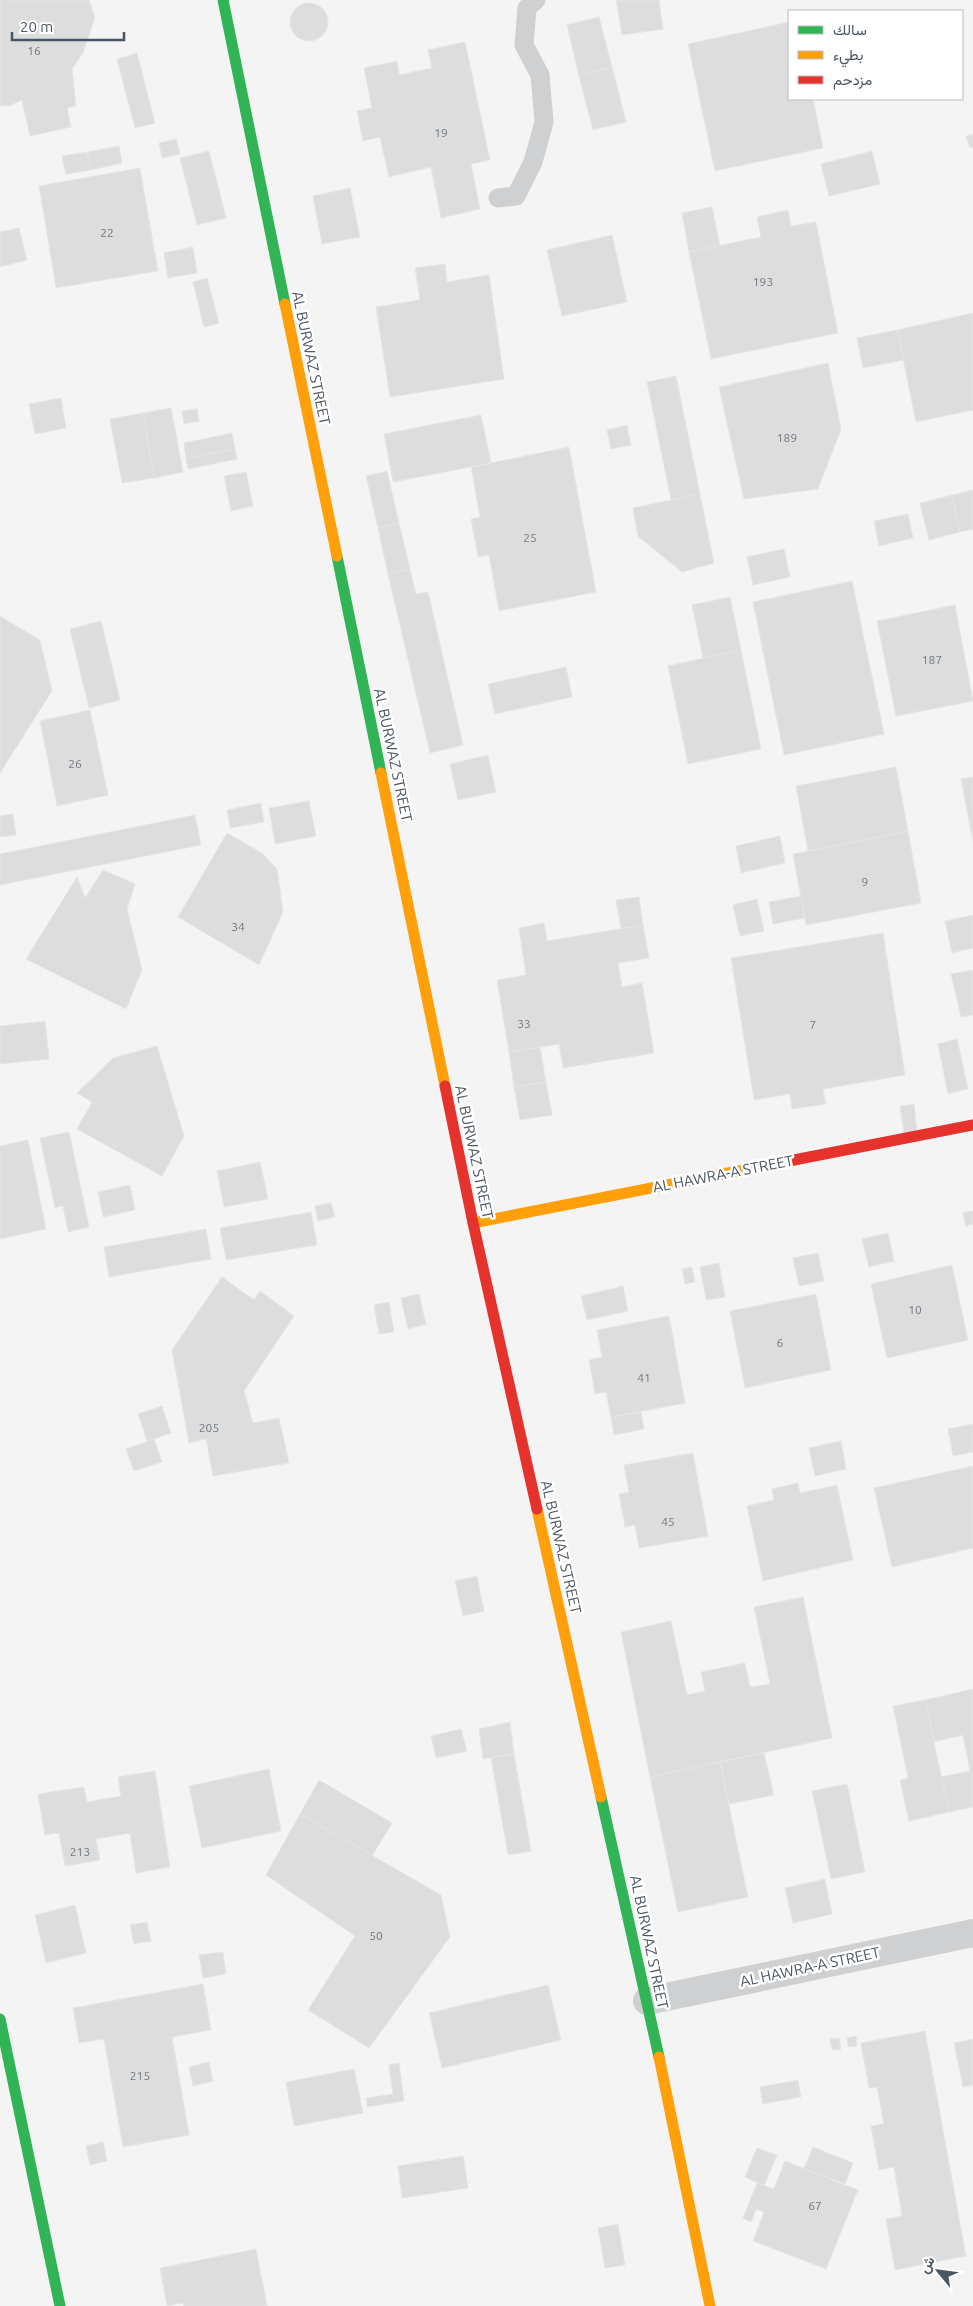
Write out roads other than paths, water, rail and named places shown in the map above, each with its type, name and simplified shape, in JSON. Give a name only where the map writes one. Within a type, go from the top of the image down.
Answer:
[{"type":"street","name":"AL BURWAZ STREET","points":[[223,0],[473,1223],[647,2001],[710,2306]]},
{"type":"street","name":"AL HAWRA-A STREET","points":[[473,1223],[973,1125]]},
{"type":"street","name":"AL HAWRA-A STREET","points":[[647,2001],[973,1933]]},
{"type":"street","points":[[0,2019],[60,2306]]},
{"type":"lane","points":[[498,198],[516,196],[534,162],[544,122],[540,75],[524,45],[528,8],[536,0]]}]
